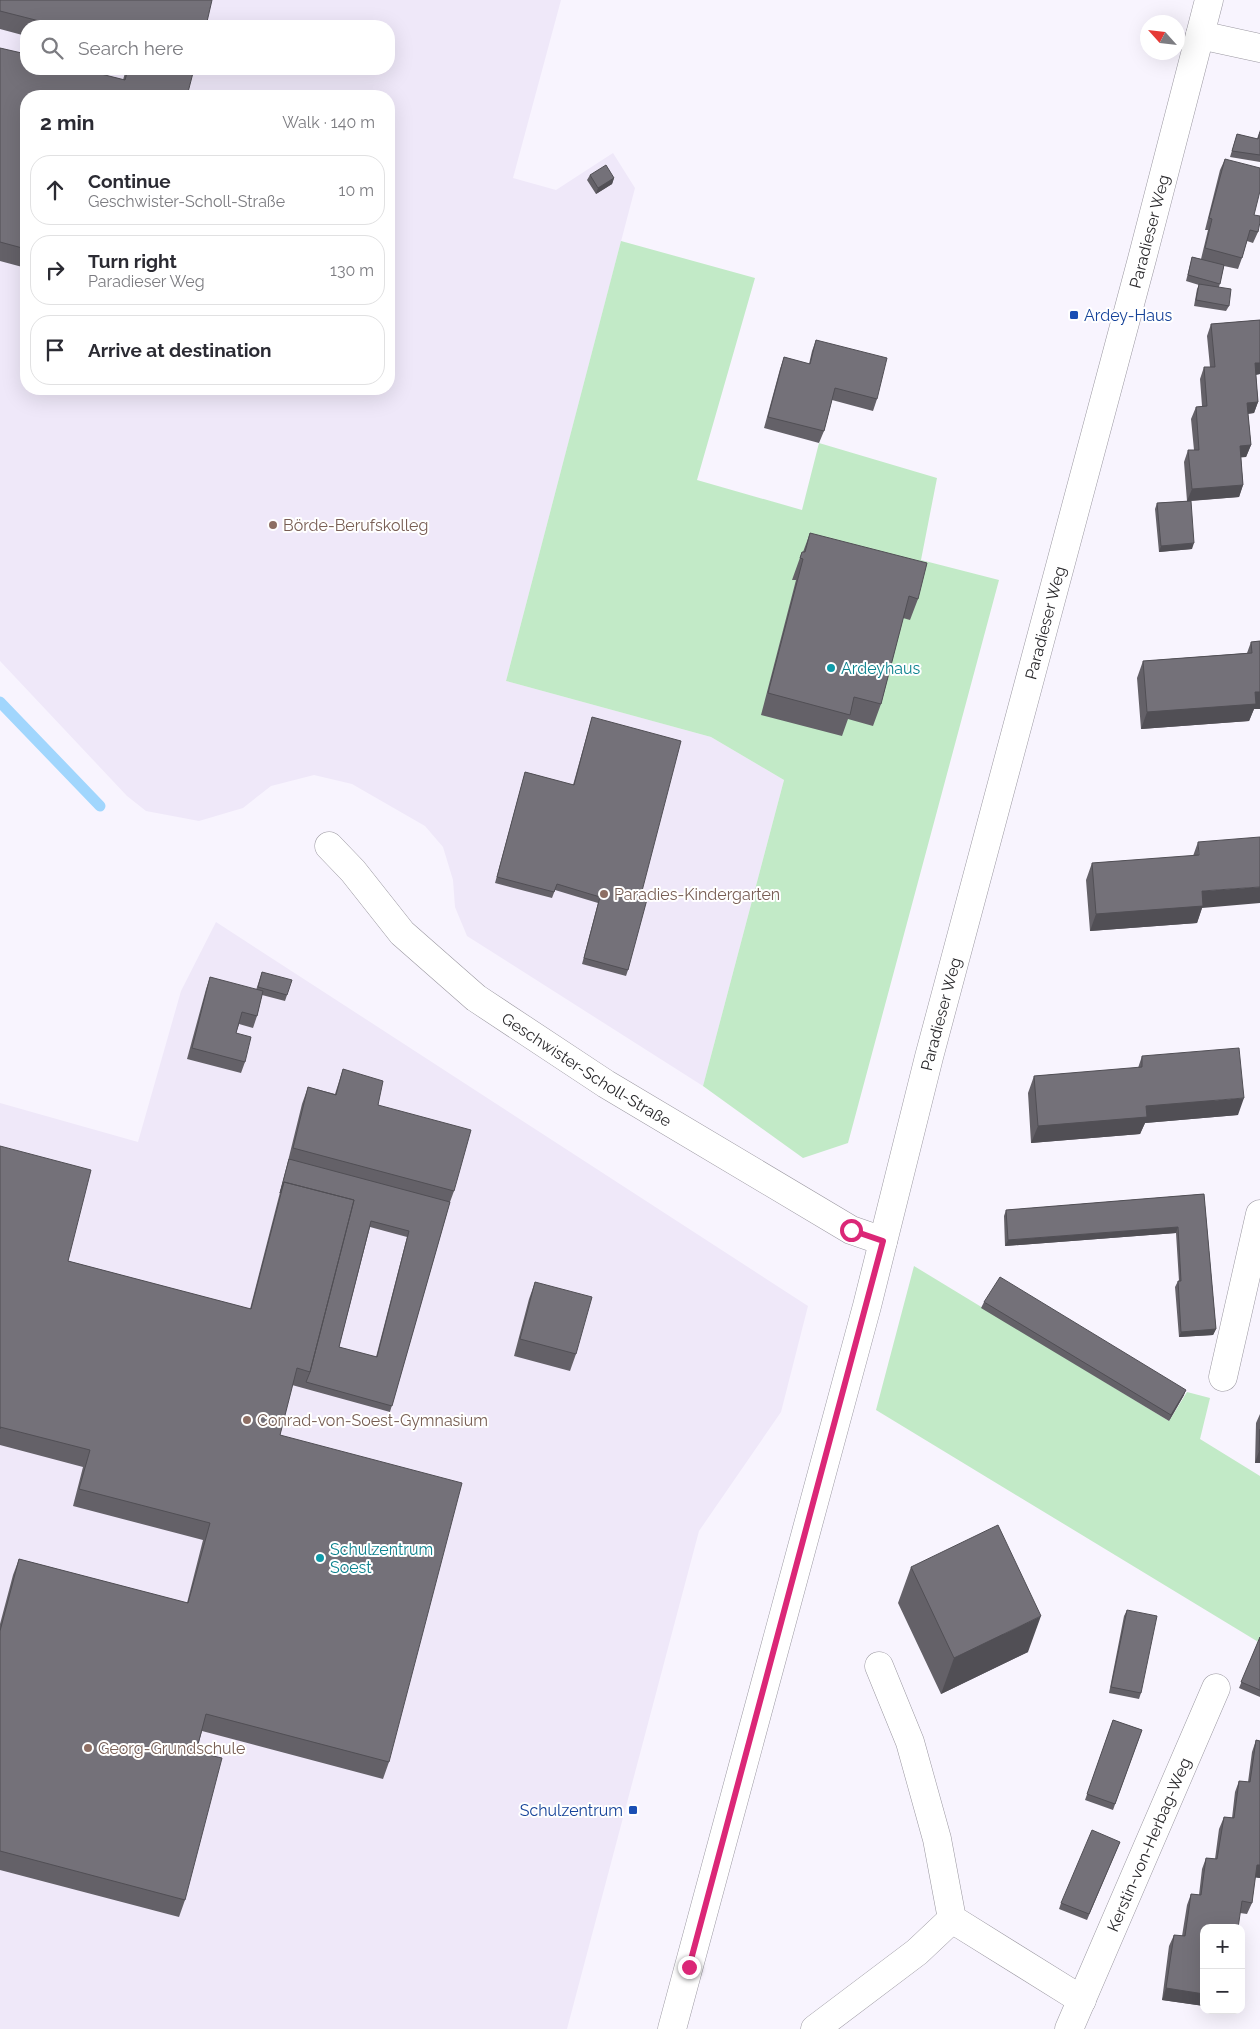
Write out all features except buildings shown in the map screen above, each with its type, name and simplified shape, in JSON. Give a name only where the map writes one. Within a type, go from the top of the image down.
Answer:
[{"type":"street","name":"Paradieser Weg","points":[[672,2029],[883,1241],[929,1057],[1142,259],[1209,0]]},
{"type":"street","points":[[1200,35],[1260,48]]},
{"type":"street","name":"Geschwister-Scholl-Straße","points":[[329,846],[353,871],[402,933],[476,998],[606,1084],[851,1230],[883,1241]]},
{"type":"street","points":[[1223,1377],[1260,1214]]},
{"type":"street","points":[[878,1666],[910,1742],[937,1838],[952,1919],[1082,2000]]},
{"type":"street","name":"Kerstin-von-Herbag-Weg","points":[[1069,2029],[1216,1688]]},
{"type":"street","points":[[815,2029],[917,1952],[952,1919]]},
{"type":"shaded area","name":"Börde-Berufskolleg","points":[[0,0],[561,0],[513,178],[556,190],[613,153],[635,188],[506,681],[711,737],[784,780],[703,1086],[467,936],[455,907],[453,880],[443,847],[425,826],[352,784],[314,775],[271,786],[243,808],[199,821],[146,811],[127,796],[0,661]]},
{"type":"shaded area","points":[[216,922],[808,1306],[781,1412],[699,1531],[567,2029],[0,2029],[0,1103],[138,1142],[181,991]]},
{"type":"green space","points":[[621,241],[755,278],[697,480],[802,510],[819,443],[937,478],[921,560],[999,580],[848,1143],[803,1158],[703,1086],[784,780],[711,737],[506,681]]},
{"type":"green space","points":[[914,1266],[1169,1421],[1187,1392],[1210,1398],[1200,1439],[1260,1476],[1260,1643],[876,1410]]},
{"type":"waterway","points":[[0,702],[100,806]]},
{"type":"place","name":"Ardey-Haus","points":[[1074,315]]},
{"type":"place","name":"Börde-Berufskolleg","points":[[273,525]]},
{"type":"place","name":"Ardeyhaus","points":[[831,668]]},
{"type":"place","name":"Paradies-Kindergarten","points":[[604,894]]},
{"type":"place","name":"Conrad-von-Soest-Gymnasium","points":[[247,1420]]},
{"type":"place","name":"Schulzentrum Soest","points":[[320,1558]]},
{"type":"place","name":"Georg-Grundschule","points":[[88,1748]]},
{"type":"place","name":"Schulzentrum","points":[[633,1810]]},
{"type":"route","points":[[689,1967],[883,1241],[851,1230]]}]
